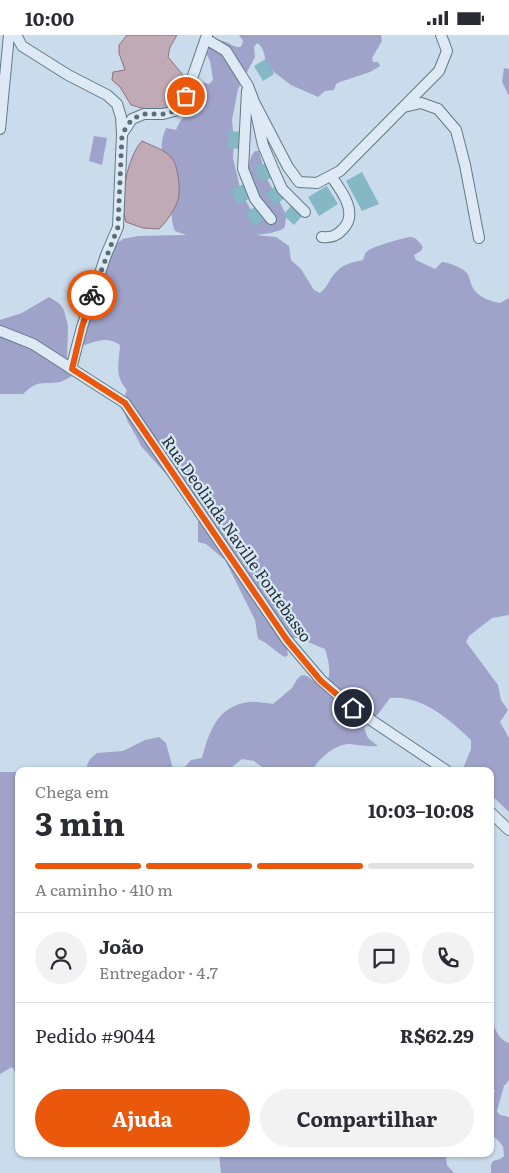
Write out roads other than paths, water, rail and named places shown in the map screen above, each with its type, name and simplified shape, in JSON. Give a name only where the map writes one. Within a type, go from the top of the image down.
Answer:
[{"type":"street","points":[[0,129],[10,35]]},
{"type":"street","points":[[16,35],[22,46],[68,75],[107,95],[117,104],[121,117],[118,227],[106,255],[82,327],[72,369]]},
{"type":"street","points":[[122,134],[132,119],[144,114],[163,114],[178,110],[186,96],[207,37],[226,51],[245,82],[288,167],[300,182],[316,183],[340,171],[439,71],[447,51],[441,35]]},
{"type":"street","points":[[7,54],[14,47],[22,46]]},
{"type":"street","points":[[245,82],[247,95],[243,145],[244,169],[255,199],[272,219]]},
{"type":"street","points":[[252,97],[263,145],[282,189],[306,213]]},
{"type":"street","points":[[403,107],[421,103],[438,109],[456,130],[465,165],[479,238]]},
{"type":"street","points":[[322,237],[330,238],[340,233],[348,224],[350,212],[345,195],[331,176]]},
{"type":"street","name":"Rua Deolinda Naville Fontebasso","points":[[0,331],[33,344],[125,403],[287,640],[321,681],[353,708],[441,767]]},
{"type":"street","points":[[494,816],[509,830]]}]
